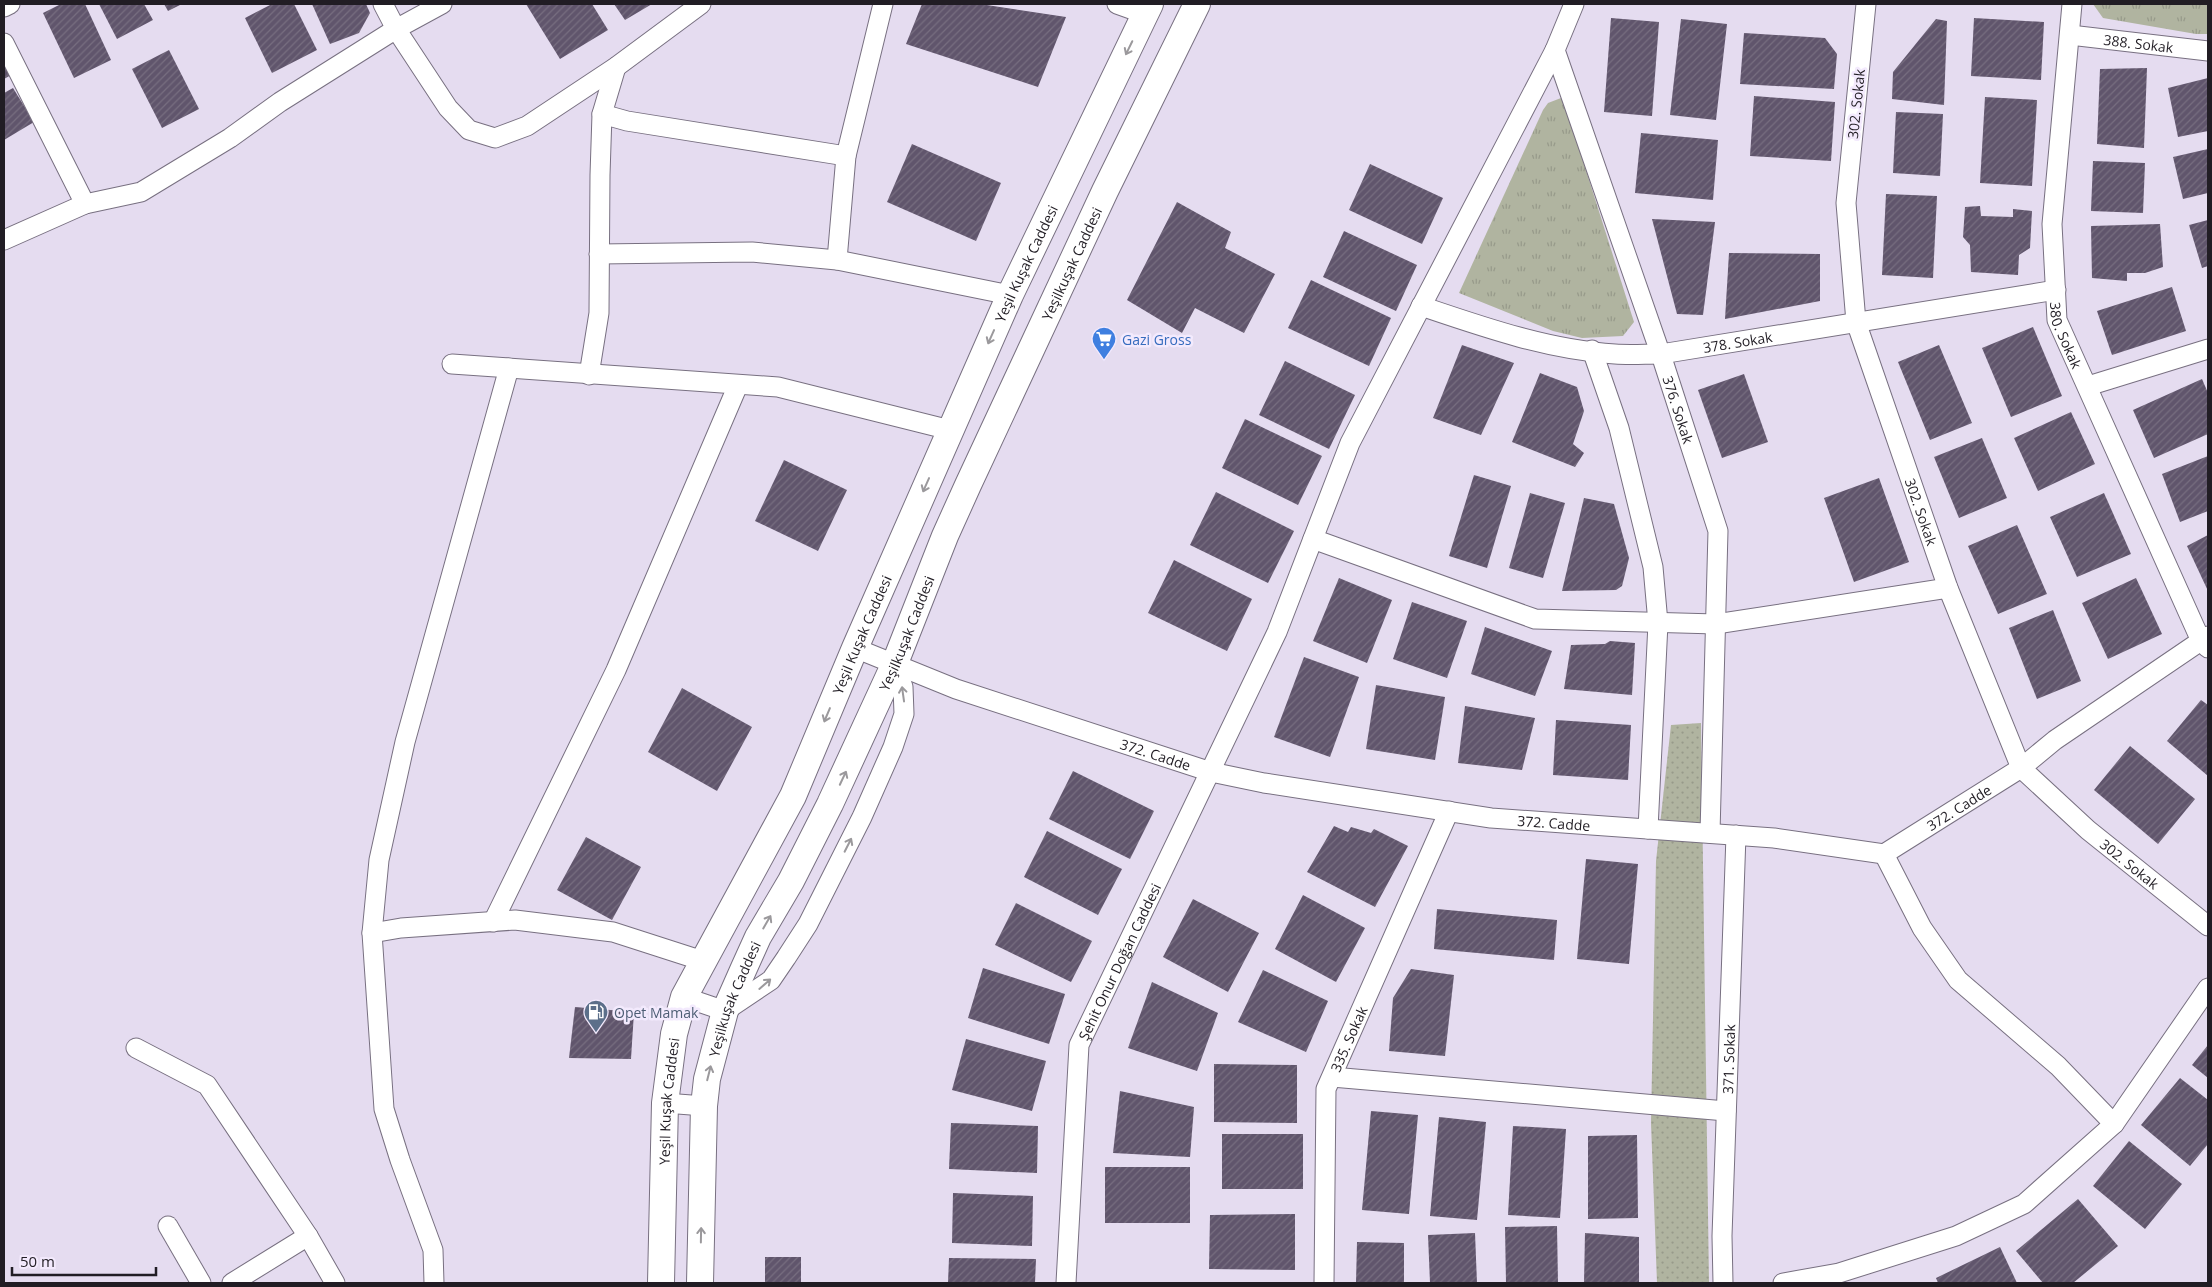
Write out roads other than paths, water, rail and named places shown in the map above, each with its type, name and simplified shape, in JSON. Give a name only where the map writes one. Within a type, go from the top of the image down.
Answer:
[{"type":"main road","name":"Yeşilkuşak Caddesi","points":[[700,1283],[704,1106],[707,1079],[725,1011],[758,937],[791,881],[830,804],[896,663],[945,536],[968,485],[1106,191],[1197,4]]},
{"type":"main road","name":"Yeşil Kuşak Caddesi","points":[[661,1283],[665,1103],[674,1034],[684,997],[702,960],[793,796],[855,648],[1010,295],[1148,9]]},
{"type":"street","points":[[4,8],[10,4]]},
{"type":"street","points":[[383,4],[396,30],[448,108],[469,130],[495,138],[527,126],[616,67],[701,4]]},
{"type":"street","points":[[4,240],[85,204],[141,192],[230,138],[280,102],[396,30],[442,4]]},
{"type":"street","points":[[836,260],[846,156],[883,4]]},
{"type":"street","points":[[1117,4],[1148,9]]},
{"type":"street","points":[[1555,50],[1574,4]]},
{"type":"street","name":"302. Sokak","points":[[1866,4],[1846,202],[1856,322],[1948,588],[2021,768],[2088,830],[2208,926]]},
{"type":"street","name":"380. Sokak","points":[[2072,4],[2052,224],[2057,320],[2206,642]]},
{"type":"street","name":"388. Sokak","points":[[2070,35],[2208,51]]},
{"type":"street","points":[[4,43],[85,204]]},
{"type":"street","name":"Şehit Onur Doğan Caddesi","points":[[1066,1283],[1079,1045],[1277,632],[1350,443],[1555,50]]},
{"type":"street","name":"376. Sokak","points":[[1555,50],[1661,354],[1718,531],[1710,833]]},
{"type":"street","points":[[590,375],[599,313],[602,114],[616,67]]},
{"type":"street","points":[[602,114],[627,121],[846,156]]},
{"type":"street","points":[[599,254],[752,252],[836,260],[1010,295]]},
{"type":"street","name":"378. Sokak","points":[[1421,306],[1494,331],[1614,354],[1661,354],[2056,290]]},
{"type":"street","points":[[2088,386],[2208,349]]},
{"type":"street","points":[[1592,350],[1619,428],[1650,558],[1658,623],[1648,829]]},
{"type":"street","points":[[452,364],[778,387],[950,430]]},
{"type":"street","points":[[434,1283],[433,1250],[384,1110],[372,933],[379,860],[405,742],[508,368]]},
{"type":"street","points":[[493,922],[616,670],[738,385]]},
{"type":"street","points":[[1313,539],[1535,619],[1716,624],[1948,588]]},
{"type":"street","name":"372. Cadde","points":[[855,648],[896,663],[956,690],[1211,772],[1264,783],[1491,818],[1774,838],[1884,854],[2021,768],[2055,740],[2206,642]]},
{"type":"street","points":[[684,997],[725,1011],[771,980],[808,924],[862,817],[893,747],[904,714],[903,688],[896,663]]},
{"type":"street","name":"335. Sokak","points":[[1324,1283],[1326,1089],[1449,811]]},
{"type":"street","name":"371. Sokak","points":[[1723,1283],[1722,1236],[1736,835]]},
{"type":"street","points":[[1884,854],[1922,928],[1958,980],[2058,1066],[2114,1124]]},
{"type":"street","points":[[372,933],[401,928],[515,920],[613,932],[702,960]]},
{"type":"street","points":[[1783,1283],[1840,1273],[1956,1236],[2024,1204],[2114,1124],[2208,988]]},
{"type":"street","points":[[136,1048],[207,1085],[308,1236],[335,1283]]},
{"type":"street","points":[[1332,1077],[1726,1111]]},
{"type":"street","points":[[665,1103],[704,1106]]},
{"type":"street","points":[[168,1226],[200,1283]]},
{"type":"street","points":[[232,1283],[308,1236]]},
{"type":"place","name":"Gazi Gross","points":[[1104,360]]},
{"type":"place","name":"Opet Mamak","points":[[596,1033]]}]
